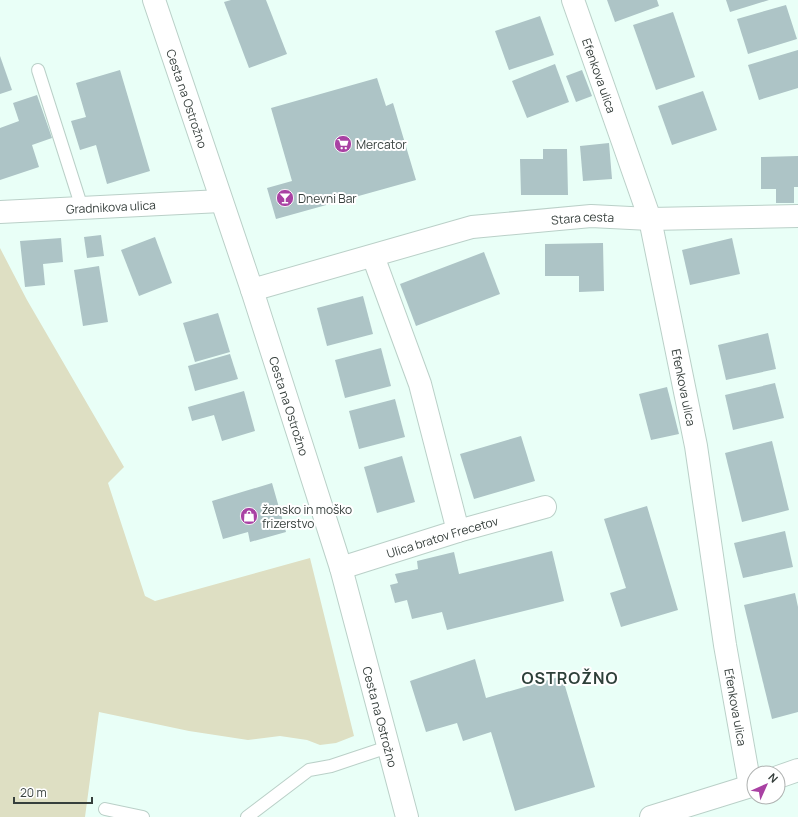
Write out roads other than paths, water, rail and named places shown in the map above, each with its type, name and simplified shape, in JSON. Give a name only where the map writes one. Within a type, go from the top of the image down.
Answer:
[{"type":"street","name":"Cesta na Ostrožno","points":[[154,0],[252,290],[341,568],[406,817]]},
{"type":"street","name":"Efenkova ulica","points":[[573,0],[650,219],[696,446],[725,645],[748,765]]},
{"type":"street","name":"Gradnikova ulica","points":[[0,212],[221,201]]},
{"type":"street","name":"Stara cesta","points":[[252,290],[472,226],[591,216],[650,219],[798,216]]},
{"type":"street","points":[[373,256],[420,384],[458,531]]},
{"type":"street","name":"Ulica bratov Frecetov","points":[[341,568],[458,531],[545,507]]},
{"type":"street","points":[[786,774],[798,770]]},
{"type":"street","points":[[651,817],[746,787]]},
{"type":"lane","points":[[38,70],[82,208]]},
{"type":"lane","points":[[247,817],[309,770],[331,766],[388,747]]},
{"type":"lane","points":[[105,809],[143,817]]},
{"type":"place","name":"Mercator","points":[[343,144]]},
{"type":"place","name":"Dnevni Bar","points":[[285,198]]},
{"type":"place","name":"žensko in moško frizerstvo","points":[[249,516]]},
{"type":"district","name":"OSTROŽNO","points":[[570,678]]}]
